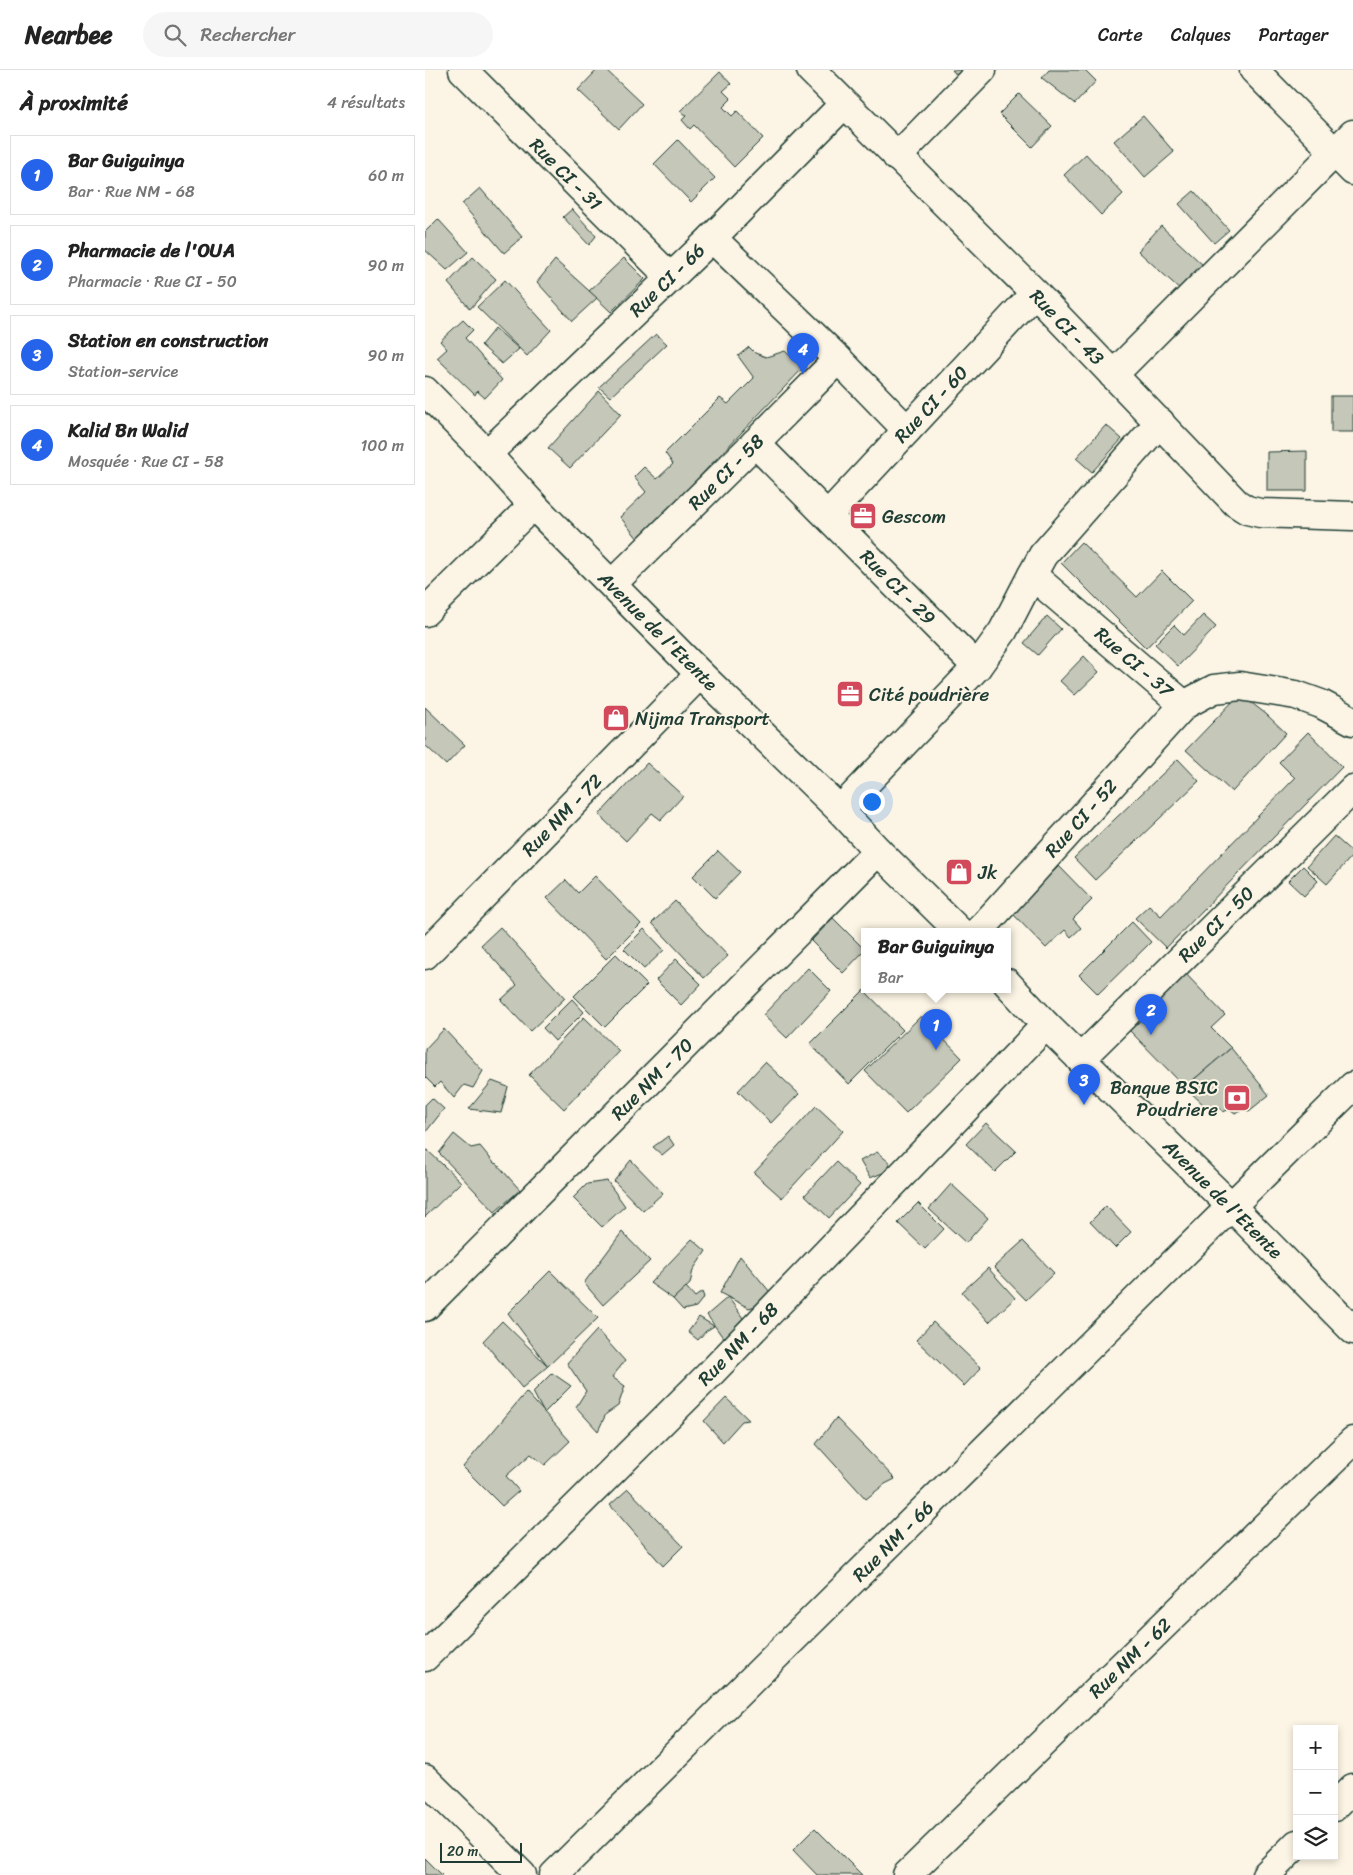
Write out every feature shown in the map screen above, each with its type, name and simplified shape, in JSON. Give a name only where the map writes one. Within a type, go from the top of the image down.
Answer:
[{"type":"street","name":"Rue CI - 31","points":[[463,70],[670,277]]},
{"type":"street","name":"Rue CI - 43","points":[[811,70],[1035,293],[1236,503],[1247,510],[1260,513],[1353,516]]},
{"type":"street","points":[[897,157],[983,70]]},
{"type":"street","points":[[1113,375],[1347,152],[1254,70]]},
{"type":"street","name":"Rue CI - 66","points":[[487,454],[712,238],[845,104]]},
{"type":"street","points":[[712,238],[838,358],[907,430]]},
{"type":"street","name":"Rue CI - 60","points":[[828,515],[1035,293]]},
{"type":"street","name":"Rue CI - 58","points":[[612,584],[838,358]]},
{"type":"street","name":"Avenue de l'Etente","points":[[425,391],[487,454],[533,505],[700,674],[840,810],[878,851],[956,928]]},
{"type":"street","points":[[840,810],[977,667],[1003,631],[1038,565],[1160,422]]},
{"type":"street","name":"Rue CI - 29","points":[[755,443],[977,667]]},
{"type":"street","points":[[425,612],[533,505]]},
{"type":"street","name":"Rue CI - 37","points":[[1038,565],[1184,705],[1214,689],[1240,686],[1296,695],[1321,704],[1353,721]]},
{"type":"street","name":"Rue NM - 72","points":[[425,955],[700,674]]},
{"type":"street","name":"Rue CI - 52","points":[[982,928],[1184,705]]},
{"type":"street","name":"Rue CI - 50","points":[[1080,1059],[1353,790]]},
{"type":"street","name":"Rue NM - 70","points":[[425,1307],[878,851]]},
{"type":"street","name":"Avenue de l'Etente","points":[[1011,987],[1046,1025],[1232,1207],[1353,1330]]},
{"type":"street","name":"Rue NM - 68","points":[[425,1657],[709,1374],[1046,1025]]},
{"type":"street","name":"Rue NM - 66","points":[[554,1875],[1353,1086]]},
{"type":"street","name":"Rue NM - 62","points":[[907,1875],[1353,1441]]},
{"type":"street","points":[[425,1779],[522,1875]]},
{"type":"street","points":[[1338,1803],[1353,1788]]},
{"type":"street","points":[[1266,1875],[1293,1848]]},
{"type":"building","points":[[597,70],[606,70],[642,104],[619,129],[578,90]]},
{"type":"building","points":[[952,70],[970,70],[960,79]]},
{"type":"building","points":[[1049,70],[1085,70],[1096,81],[1075,104],[1042,78]]},
{"type":"building","points":[[720,72],[731,84],[723,91],[731,99],[723,107],[732,116],[737,111],[763,138],[734,167],[694,125],[690,129],[682,120],[686,116],[680,111]]},
{"type":"building","points":[[1019,94],[1052,126],[1032,147],[999,114]]},
{"type":"building","points":[[1143,116],[1174,152],[1145,177],[1114,141]]},
{"type":"building","points":[[678,140],[715,178],[691,202],[654,164]]},
{"type":"building","points":[[1086,154],[1123,194],[1101,215],[1064,175]]},
{"type":"building","points":[[480,188],[522,237],[504,253],[462,204]]},
{"type":"building","points":[[1194,191],[1229,230],[1214,243],[1179,204]]},
{"type":"building","points":[[572,209],[596,236],[589,245],[563,217]]},
{"type":"building","points":[[438,219],[468,252],[447,270],[425,250],[425,232]]},
{"type":"building","points":[[1161,226],[1204,266],[1182,291],[1138,251]]},
{"type":"building","points":[[473,257],[496,279],[470,309],[448,283]]},
{"type":"building","points":[[624,258],[645,279],[611,312],[589,291]]},
{"type":"building","points":[[555,260],[597,298],[572,321],[537,282]]},
{"type":"building","points":[[505,280],[551,330],[527,356],[477,307]]},
{"type":"building","points":[[463,320],[473,330],[465,338],[502,380],[485,398],[477,391],[475,395],[437,358],[447,349],[440,341]]},
{"type":"building","points":[[495,328],[519,349],[502,364],[481,345]]},
{"type":"building","points":[[656,334],[667,344],[610,397],[599,387]]},
{"type":"building","points":[[749,347],[755,353],[766,357],[785,351],[803,368],[639,540],[620,517],[646,492],[634,477],[644,467],[657,479],[673,464],[665,453],[720,398],[728,404],[754,378],[738,356]]},
{"type":"building","points":[[599,391],[621,414],[570,468],[548,448]]},
{"type":"building","points":[[1331,396],[1353,396],[1353,432],[1331,432]]},
{"type":"building","points":[[1106,425],[1122,439],[1092,472],[1076,458]]},
{"type":"building","points":[[1307,451],[1307,491],[1267,491],[1267,452]]},
{"type":"building","points":[[1081,542],[1137,597],[1162,571],[1192,601],[1146,648],[1061,563]]},
{"type":"building","points":[[1203,615],[1216,627],[1178,666],[1155,644],[1174,625],[1184,635]]},
{"type":"building","points":[[1047,616],[1061,629],[1038,655],[1024,643]]},
{"type":"building","points":[[1084,656],[1099,672],[1075,695],[1060,681]]},
{"type":"building","points":[[1240,694],[1266,714],[1286,733],[1232,792],[1186,750]]},
{"type":"building","points":[[425,707],[465,745],[446,765],[425,745]]},
{"type":"building","points":[[1308,732],[1342,767],[1166,948],[1135,918],[1149,905],[1161,916],[1295,778],[1279,762]]},
{"type":"building","points":[[1178,759],[1199,781],[1095,880],[1074,858]]},
{"type":"building","points":[[647,763],[683,796],[661,820],[652,813],[626,841],[599,815]]},
{"type":"building","points":[[1334,836],[1353,855],[1327,884],[1307,866]]},
{"type":"building","points":[[718,851],[740,872],[715,898],[693,876]]},
{"type":"building","points":[[1059,866],[1092,900],[1073,919],[1081,928],[1071,937],[1065,930],[1046,948],[1012,913]]},
{"type":"building","points":[[1303,866],[1318,881],[1304,896],[1288,881]]},
{"type":"building","points":[[595,876],[641,924],[606,959],[547,898],[566,880],[578,893]]},
{"type":"building","points":[[675,901],[728,956],[704,978],[652,923]]},
{"type":"building","points":[[833,918],[861,946],[861,954],[843,973],[811,941]]},
{"type":"building","points":[[1132,922],[1151,942],[1098,994],[1079,975]]},
{"type":"building","points":[[500,927],[565,998],[530,1031],[501,1000],[517,985],[481,945]]},
{"type":"building","points":[[644,929],[664,950],[644,969],[624,949]]},
{"type":"building","points":[[616,954],[647,985],[605,1027],[574,996]]},
{"type":"building","points":[[676,959],[701,984],[681,1005],[656,980]]},
{"type":"building","points":[[808,968],[831,991],[787,1038],[763,1015]]},
{"type":"building","points":[[1185,973],[1225,1015],[1211,1028],[1231,1048],[1185,1087],[1129,1030]]},
{"type":"building","points":[[861,993],[867,993],[903,1030],[849,1084],[810,1044]]},
{"type":"building","points":[[572,999],[584,1012],[555,1041],[543,1028]]},
{"type":"building","points":[[921,1016],[962,1058],[906,1113],[865,1071]]},
{"type":"building","points":[[584,1017],[619,1051],[564,1109],[529,1075]]},
{"type":"building","points":[[444,1029],[483,1071],[473,1088],[464,1085],[454,1098],[440,1082],[435,1087],[425,1077],[425,1049]]},
{"type":"building","points":[[1231,1048],[1269,1095],[1249,1111],[1243,1109],[1235,1113],[1230,1109],[1223,1112],[1220,1108],[1208,1109],[1185,1087]]},
{"type":"building","points":[[765,1062],[799,1094],[771,1123],[738,1091]]},
{"type":"building","points":[[492,1081],[508,1087],[501,1113],[469,1109]]},
{"type":"building","points":[[432,1098],[444,1109],[425,1133],[425,1105]]},
{"type":"building","points":[[816,1106],[843,1131],[782,1198],[754,1173]]},
{"type":"building","points":[[986,1123],[1016,1151],[995,1172],[966,1144]]},
{"type":"building","points":[[454,1134],[471,1148],[480,1146],[520,1190],[495,1212],[439,1153]]},
{"type":"building","points":[[668,1136],[674,1145],[662,1155],[653,1147]]},
{"type":"building","points":[[425,1148],[461,1182],[425,1217]]},
{"type":"building","points":[[877,1152],[890,1163],[885,1172],[870,1178],[860,1161]]},
{"type":"building","points":[[631,1160],[663,1193],[643,1211],[614,1181]]},
{"type":"building","points":[[836,1162],[860,1185],[829,1218],[805,1195]]},
{"type":"building","points":[[607,1181],[625,1206],[602,1227],[573,1198],[587,1184]]},
{"type":"building","points":[[951,1184],[988,1218],[966,1243],[929,1209]]},
{"type":"building","points":[[918,1203],[944,1229],[925,1249],[898,1223]]},
{"type":"building","points":[[1106,1206],[1131,1232],[1115,1248],[1090,1222]]},
{"type":"building","points":[[622,1232],[650,1261],[603,1305],[584,1283]]},
{"type":"building","points":[[692,1239],[706,1251],[693,1270],[690,1284],[673,1299],[650,1283]]},
{"type":"building","points":[[1023,1241],[1054,1273],[1026,1300],[994,1267]]},
{"type":"building","points":[[740,1256],[770,1292],[758,1305],[749,1308],[720,1293]]},
{"type":"building","points":[[988,1268],[1015,1298],[989,1322],[962,1292]]},
{"type":"building","points":[[550,1271],[598,1318],[548,1366],[508,1313]]},
{"type":"building","points":[[686,1287],[695,1297],[702,1292],[704,1297],[696,1307],[683,1310],[673,1299]]},
{"type":"building","points":[[728,1297],[743,1318],[724,1339],[707,1315]]},
{"type":"building","points":[[699,1317],[714,1326],[706,1331],[698,1340],[688,1332]]},
{"type":"building","points":[[502,1321],[548,1366],[522,1388],[483,1341]]},
{"type":"building","points":[[933,1322],[981,1368],[964,1386],[916,1340]]},
{"type":"building","points":[[597,1330],[625,1361],[612,1377],[625,1386],[618,1406],[606,1414],[598,1431],[576,1407],[586,1391],[567,1363]]},
{"type":"building","points":[[552,1373],[571,1386],[544,1413],[533,1392]]},
{"type":"building","points":[[526,1392],[570,1441],[545,1465],[531,1454],[506,1476],[519,1491],[502,1506],[463,1467]]},
{"type":"building","points":[[726,1398],[749,1420],[742,1421],[723,1442],[704,1421]]},
{"type":"building","points":[[836,1418],[895,1479],[885,1484],[866,1499],[816,1444]]},
{"type":"building","points":[[628,1489],[683,1546],[663,1566],[610,1505]]},
{"type":"building","points":[[815,1828],[862,1875],[817,1875],[793,1850]]},
{"type":"building","points":[[425,1858],[442,1875],[425,1875]]},
{"type":"place","name":"Kalid Bn Walid","points":[[803,374]]},
{"type":"place","name":"Gescom","points":[[863,516]]},
{"type":"place","name":"Cité poudrière","points":[[850,694]]},
{"type":"place","name":"Nijma Transport","points":[[616,718]]},
{"type":"place","name":"Jk","points":[[959,872]]},
{"type":"place","name":"Pharmacie de l'OUA","points":[[1151,1035]]},
{"type":"place","name":"Bar Guiguinya","points":[[936,1050]]},
{"type":"place","name":"Banque BSIC Poudriere","points":[[1237,1098]]},
{"type":"place","name":"Station en construction","points":[[1084,1105]]}]
